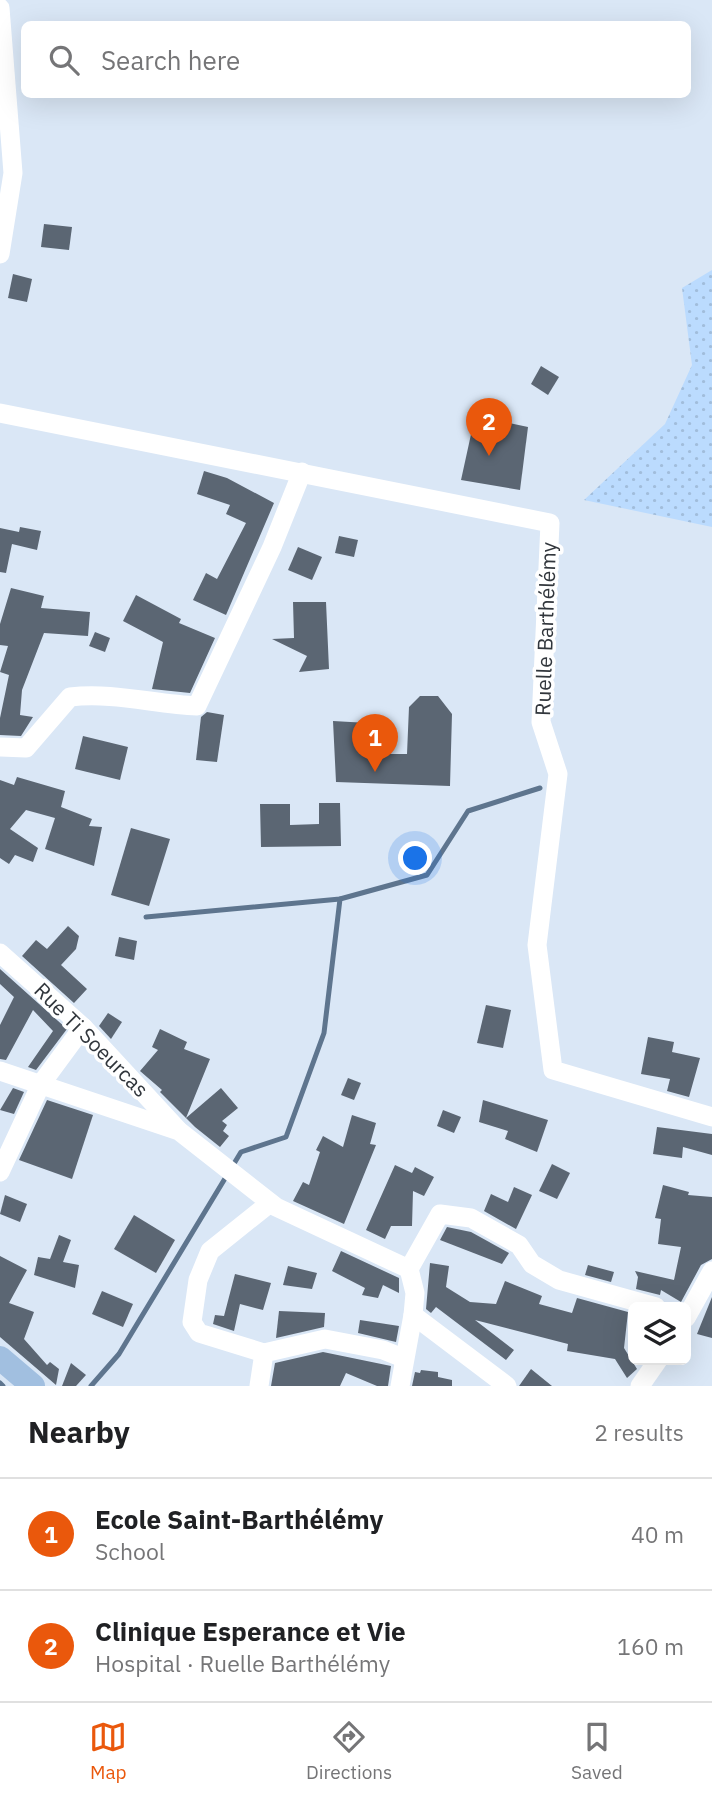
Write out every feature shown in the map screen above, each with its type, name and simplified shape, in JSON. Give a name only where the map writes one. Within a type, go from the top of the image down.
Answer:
[{"type":"main road","points":[[0,1358],[33,1386]]},
{"type":"street","points":[[0,8],[13,173],[0,254]]},
{"type":"street","points":[[0,413],[302,472],[272,547],[197,706],[167,705],[113,695],[70,696],[26,748],[0,747]]},
{"type":"street","name":"Ruelle Barthélémy","points":[[302,472],[550,523],[541,722],[558,774],[537,945],[553,1070],[712,1117]]},
{"type":"street","name":"Rue Ti Soeurcas","points":[[0,953],[83,1027],[179,1131]]},
{"type":"street","points":[[0,1172],[41,1084],[83,1027]]},
{"type":"street","points":[[0,1071],[179,1131],[278,1207],[409,1269]]},
{"type":"street","points":[[278,1207],[210,1251],[198,1280],[192,1322],[199,1333],[264,1353],[325,1339],[383,1350],[403,1358]]},
{"type":"street","points":[[400,1386],[415,1293],[409,1269],[440,1214],[471,1218],[519,1245],[532,1264],[559,1280],[638,1302]]},
{"type":"street","points":[[691,1308],[712,1271]]},
{"type":"street","points":[[413,1315],[507,1386]]},
{"type":"street","points":[[259,1386],[264,1353]]},
{"type":"street","points":[[640,1386],[655,1365]]},
{"type":"shaded area","points":[[712,270],[712,527],[584,500],[665,424],[692,365],[682,288]]},
{"type":"building","points":[[44,224],[72,227],[69,250],[41,247]]},
{"type":"building","points":[[13,274],[32,279],[27,302],[8,298]]},
{"type":"building","points":[[541,366],[559,377],[548,395],[531,384]]},
{"type":"building","points":[[475,416],[528,427],[520,490],[461,480]]},
{"type":"building","points":[[204,471],[227,478],[274,503],[226,615],[193,600],[206,573],[217,579],[246,523],[226,514],[230,505],[197,494]]},
{"type":"building","points":[[20,527],[41,531],[37,550],[12,544],[6,573],[0,572],[0,528],[19,532]]},
{"type":"building","points":[[339,536],[358,540],[354,557],[335,553]]},
{"type":"building","points":[[298,547],[322,557],[312,580],[288,570]]},
{"type":"building","points":[[11,588],[44,596],[41,608],[90,612],[88,636],[44,633],[22,690],[20,715],[33,717],[21,736],[0,735],[0,718],[9,675],[0,672],[8,646],[0,645],[0,624]]},
{"type":"building","points":[[136,595],[181,619],[179,623],[215,638],[190,693],[152,689],[163,642],[123,621]]},
{"type":"building","points":[[293,602],[326,602],[329,669],[299,672],[307,656],[272,639],[294,638]]},
{"type":"building","points":[[95,632],[110,638],[105,652],[89,646]]},
{"type":"building","points":[[420,696],[438,696],[452,714],[450,786],[336,782],[333,721],[368,723],[372,754],[407,754],[409,707]]},
{"type":"building","points":[[207,712],[224,715],[217,762],[196,760],[201,717]]},
{"type":"building","points":[[83,736],[128,747],[120,780],[75,769]]},
{"type":"building","points":[[17,777],[65,791],[61,807],[92,819],[89,826],[102,827],[94,866],[45,849],[55,818],[26,810],[10,829],[38,848],[33,862],[15,855],[9,864],[0,858],[0,780],[14,785]]},
{"type":"building","points":[[319,803],[340,803],[341,846],[261,847],[260,804],[290,804],[290,825],[319,824]]},
{"type":"building","points":[[131,828],[170,839],[149,906],[111,895]]},
{"type":"building","points":[[68,926],[79,936],[76,949],[61,965],[87,989],[74,1003],[22,956],[36,940],[47,949]]},
{"type":"building","points":[[119,937],[137,941],[134,960],[115,956]]},
{"type":"building","points":[[0,969],[67,1029],[36,1070],[28,1067],[53,1031],[33,1010],[6,1060],[0,1059],[0,1025],[14,997],[0,984]]},
{"type":"building","points":[[486,1005],[511,1010],[503,1048],[477,1043]]},
{"type":"building","points":[[108,1013],[122,1022],[111,1039],[99,1026]]},
{"type":"building","points":[[160,1029],[187,1042],[184,1049],[210,1059],[186,1118],[160,1092],[162,1090],[140,1071],[158,1050],[152,1047]]},
{"type":"building","points":[[648,1037],[674,1042],[672,1052],[700,1058],[689,1097],[667,1091],[670,1079],[641,1074]]},
{"type":"building","points":[[348,1078],[361,1083],[354,1100],[341,1095]]},
{"type":"building","points":[[13,1088],[24,1092],[14,1114],[0,1110]]},
{"type":"building","points":[[221,1088],[238,1108],[222,1121],[227,1125],[223,1131],[229,1136],[220,1147],[186,1118]]},
{"type":"building","points":[[47,1100],[93,1115],[72,1179],[19,1160]]},
{"type":"building","points":[[483,1100],[548,1120],[537,1152],[505,1139],[508,1131],[479,1122]]},
{"type":"building","points":[[443,1110],[461,1117],[454,1133],[437,1126]]},
{"type":"building","points":[[352,1115],[376,1123],[370,1144],[376,1145],[344,1224],[293,1201],[303,1182],[309,1185],[320,1152],[316,1150],[323,1136],[343,1147]]},
{"type":"building","points":[[657,1127],[712,1134],[712,1155],[683,1147],[682,1158],[653,1154]]},
{"type":"building","points":[[552,1164],[570,1173],[557,1199],[539,1191]]},
{"type":"building","points":[[395,1165],[412,1173],[415,1167],[434,1177],[424,1196],[413,1191],[412,1226],[391,1226],[385,1239],[366,1230]]},
{"type":"building","points":[[663,1185],[689,1192],[688,1195],[712,1197],[712,1259],[701,1265],[681,1302],[661,1290],[660,1295],[636,1289],[638,1277],[635,1271],[674,1280],[681,1247],[658,1244],[661,1219],[655,1218]]},
{"type":"building","points":[[514,1187],[532,1195],[516,1229],[484,1211],[491,1194],[508,1202]]},
{"type":"building","points":[[5,1195],[27,1204],[20,1222],[0,1214]]},
{"type":"building","points":[[134,1215],[175,1240],[156,1273],[114,1249]]},
{"type":"building","points":[[447,1227],[471,1232],[509,1253],[502,1264],[440,1240]]},
{"type":"building","points":[[59,1235],[71,1240],[63,1262],[79,1265],[75,1288],[34,1275],[38,1257],[50,1259]]},
{"type":"building","points":[[341,1251],[399,1278],[399,1293],[383,1285],[378,1298],[362,1295],[365,1288],[332,1271]]},
{"type":"building","points":[[0,1256],[27,1270],[9,1303],[34,1312],[24,1339],[47,1365],[50,1362],[59,1369],[56,1385],[0,1337]]},
{"type":"building","points":[[430,1263],[449,1266],[446,1287],[470,1302],[496,1304],[505,1281],[542,1296],[539,1304],[572,1313],[577,1298],[628,1312],[624,1348],[628,1354],[628,1365],[635,1365],[637,1369],[627,1378],[615,1359],[567,1351],[568,1344],[475,1320],[514,1350],[506,1360],[436,1307],[431,1313],[426,1309]]},
{"type":"building","points":[[588,1265],[614,1272],[611,1282],[585,1275]]},
{"type":"building","points":[[288,1266],[317,1273],[312,1289],[283,1285]]},
{"type":"building","points":[[235,1274],[271,1283],[263,1310],[240,1304],[234,1331],[213,1324],[215,1315],[224,1316]]},
{"type":"building","points":[[102,1291],[133,1304],[123,1327],[92,1314]]},
{"type":"building","points":[[712,1297],[712,1338],[697,1334]]},
{"type":"building","points":[[279,1311],[325,1313],[324,1327],[276,1338]]},
{"type":"building","points":[[360,1320],[399,1326],[396,1342],[358,1333]]},
{"type":"building","points":[[323,1352],[391,1366],[388,1386],[377,1386],[346,1373],[340,1386],[271,1386],[275,1363]]},
{"type":"building","points":[[71,1363],[86,1375],[76,1386],[62,1386]]},
{"type":"building","points":[[531,1369],[552,1386],[519,1386]]},
{"type":"building","points":[[421,1370],[438,1372],[438,1377],[452,1380],[452,1386],[412,1386],[415,1372],[420,1373]]},
{"type":"waterway","points":[[146,917],[340,899],[427,875],[468,811],[540,788]]},
{"type":"waterway","points":[[91,1386],[119,1354],[241,1152],[286,1137],[324,1033],[340,899]]},
{"type":"waterway","points":[[0,1383],[3,1386]]},
{"type":"place","name":"Clinique Esperance et Vie","points":[[489,456]]},
{"type":"place","name":"Ecole Saint-Barthélémy","points":[[375,772]]}]
